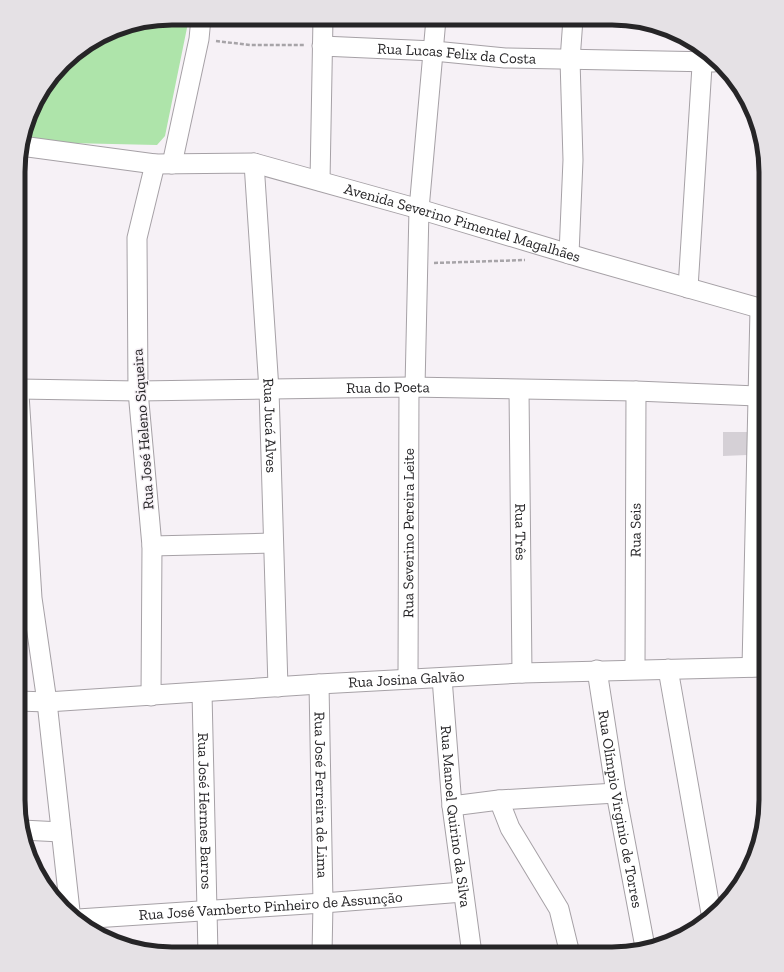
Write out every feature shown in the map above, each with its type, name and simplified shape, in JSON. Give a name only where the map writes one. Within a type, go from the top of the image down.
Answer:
[{"type":"street","name":"Rua José Heleno Siqueira","points":[[151,696],[152,546],[138,391],[137,238],[164,164],[199,39],[200,25]]},
{"type":"street","points":[[320,181],[322,25]]},
{"type":"street","name":"Rua Severino Pereira Leite","points":[[408,679],[412,387],[419,263],[419,209],[436,25]]},
{"type":"street","points":[[569,254],[573,160],[570,60],[572,25]]},
{"type":"street","name":"Rua Lucas Felix da Costa","points":[[322,46],[434,51],[505,58],[570,60],[704,57]]},
{"type":"street","points":[[688,288],[707,59]]},
{"type":"street","name":"Avenida Severino Pimentel Magalhães","points":[[27,147],[164,164],[254,163],[419,209],[569,254],[759,308]]},
{"type":"street","name":"Rua Jucá Alves","points":[[254,163],[269,390],[272,543],[278,687]]},
{"type":"street","points":[[759,367],[757,396],[759,667]]},
{"type":"street","name":"Rua do Poeta","points":[[25,389],[138,391],[412,387],[636,391],[757,396]]},
{"type":"street","name":"Rua Três","points":[[519,390],[522,673]]},
{"type":"street","name":"Rua Seis","points":[[635,669],[636,391]]},
{"type":"street","points":[[25,488],[32,598],[47,702],[69,905]]},
{"type":"street","points":[[152,546],[272,543]]},
{"type":"street","name":"Rua Josina Galvão","points":[[25,701],[47,702],[202,693],[319,684],[522,673],[759,667]]},
{"type":"street","points":[[668,669],[710,910]]},
{"type":"street","name":"Rua Olímpio Virginio de Torres","points":[[596,670],[616,793],[644,943]]},
{"type":"street","name":"Rua Manoel Quirino da Silva","points":[[442,678],[452,806],[471,947]]},
{"type":"street","name":"Rua José Ferreira de Lima","points":[[319,684],[323,903],[322,947]]},
{"type":"street","name":"Rua José Hermes Barros","points":[[202,693],[208,947]]},
{"type":"street","points":[[452,806],[499,800],[616,793]]},
{"type":"street","points":[[499,800],[510,828],[559,909],[568,947]]},
{"type":"street","points":[[28,830],[61,832]]},
{"type":"street","name":"Rua José Vamberto Pinheiro de Assunção","points":[[84,919],[463,892]]},
{"type":"path","points":[[199,39],[250,45],[322,46]]},
{"type":"path","points":[[419,263],[530,260]]},
{"type":"green space","points":[[162,25],[188,25],[165,136],[157,145],[28,142],[36,116],[45,98],[61,75],[82,55],[107,40],[134,30]]},
{"type":"green space","points":[[759,592],[759,658],[757,657]]},
{"type":"building","points":[[723,432],[747,432],[747,455],[723,456]]}]
